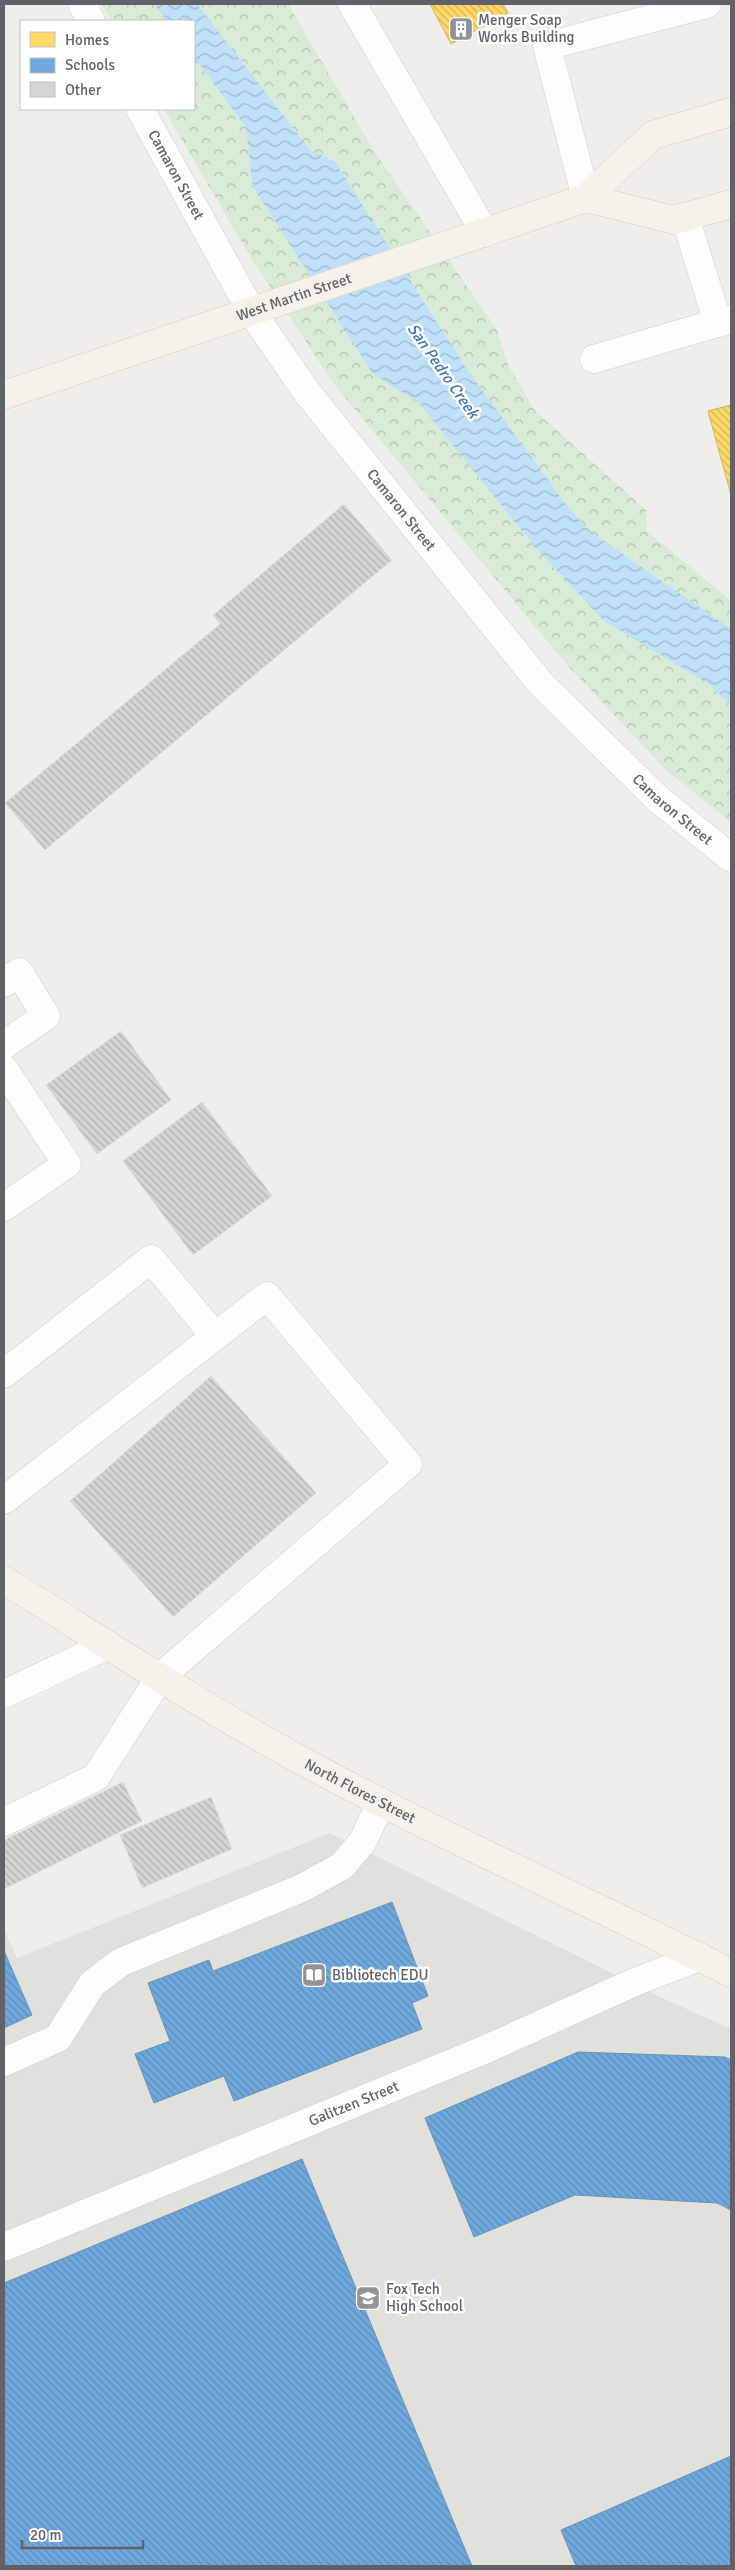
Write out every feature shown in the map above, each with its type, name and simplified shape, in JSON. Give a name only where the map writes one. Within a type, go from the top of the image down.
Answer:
[{"type":"main road","name":"West Martin Street","points":[[4,396],[586,198],[653,135],[731,112]]},
{"type":"main road","points":[[586,198],[674,220],[731,204]]},
{"type":"main road","name":"North Flores Street","points":[[4,1580],[160,1677],[305,1763],[381,1802],[731,1972]]},
{"type":"street","points":[[82,4],[90,20]]},
{"type":"street","points":[[352,4],[485,233]]},
{"type":"street","points":[[586,198],[547,46],[707,4]]},
{"type":"street","name":"Camaron Street","points":[[141,110],[251,311],[306,391],[540,684],[658,799],[731,858]]},
{"type":"street","points":[[594,359],[725,321],[685,217]]},
{"type":"street","points":[[4,983],[19,972],[46,1016],[4,1045]]},
{"type":"street","points":[[4,1069],[68,1164],[4,1207]]},
{"type":"street","points":[[4,1374],[151,1259],[215,1336]]},
{"type":"street","points":[[4,1500],[267,1296],[408,1464],[160,1677],[96,1778],[4,1822]]},
{"type":"street","points":[[4,1694],[108,1644]]},
{"type":"street","points":[[4,2062],[58,2038],[92,1984],[121,1962],[302,1888],[342,1866],[363,1841],[381,1802]]},
{"type":"street","name":"Galitzen Street","points":[[4,2247],[484,2050],[638,1981],[700,1957]]},
{"type":"shaded area","name":"Fox Tech High School","points":[[330,1833],[658,1996],[731,2029],[731,2566],[4,2566],[4,1929],[17,1958]]},
{"type":"green space","points":[[102,4],[288,4],[374,151],[497,330],[508,365],[535,411],[646,510],[647,531],[731,601],[731,822],[667,771],[568,666],[333,383],[251,258],[165,110],[195,110],[195,20],[111,20]]},
{"type":"water","name":"San Pedro Creek","points":[[154,4],[197,4],[310,150],[335,162],[466,368],[568,507],[591,532],[731,629],[731,704],[707,683],[604,621],[535,547],[419,403],[373,374],[253,187],[246,127],[195,58],[195,20],[166,20]]},
{"type":"building: Homes","name":"Menger Soap Works Building","points":[[430,4],[503,4],[508,13],[451,44]]},
{"type":"building: Homes","points":[[731,405],[731,495],[708,411]]},
{"type":"building: Schools","points":[[392,1902],[428,1996],[412,2003],[422,2029],[234,2101],[224,2076],[154,2103],[135,2054],[170,2041],[148,1983],[209,1960],[213,1971]]},
{"type":"building: Schools","points":[[4,1951],[32,2015],[4,2028]]},
{"type":"building: Schools","points":[[578,2052],[725,2057],[731,2060],[731,2210],[717,2203],[575,2195],[474,2237],[425,2118]]},
{"type":"building: Schools","points":[[302,2159],[472,2566],[4,2566],[4,2283]]},
{"type":"building: Schools","points":[[731,2456],[731,2566],[576,2566],[561,2530]]},
{"type":"building: Other","points":[[344,504],[392,560],[45,850],[5,803],[220,624],[213,615]]},
{"type":"building: Other","points":[[121,1031],[171,1100],[97,1154],[46,1085]]},
{"type":"building: Other","points":[[202,1102],[272,1196],[193,1255],[123,1161]]},
{"type":"building: Other","points":[[211,1376],[316,1493],[173,1617],[70,1501]]},
{"type":"building: Other","points":[[123,1782],[142,1821],[4,1889],[4,1840]]},
{"type":"building: Other","points":[[211,1797],[232,1849],[142,1888],[120,1835]]},
{"type":"place","name":"Menger Soap Works Building","points":[[461,29]]},
{"type":"place","name":"Bibliotech EDU","points":[[314,1975]]},
{"type":"place","name":"Fox Tech High School","points":[[368,2298]]}]
